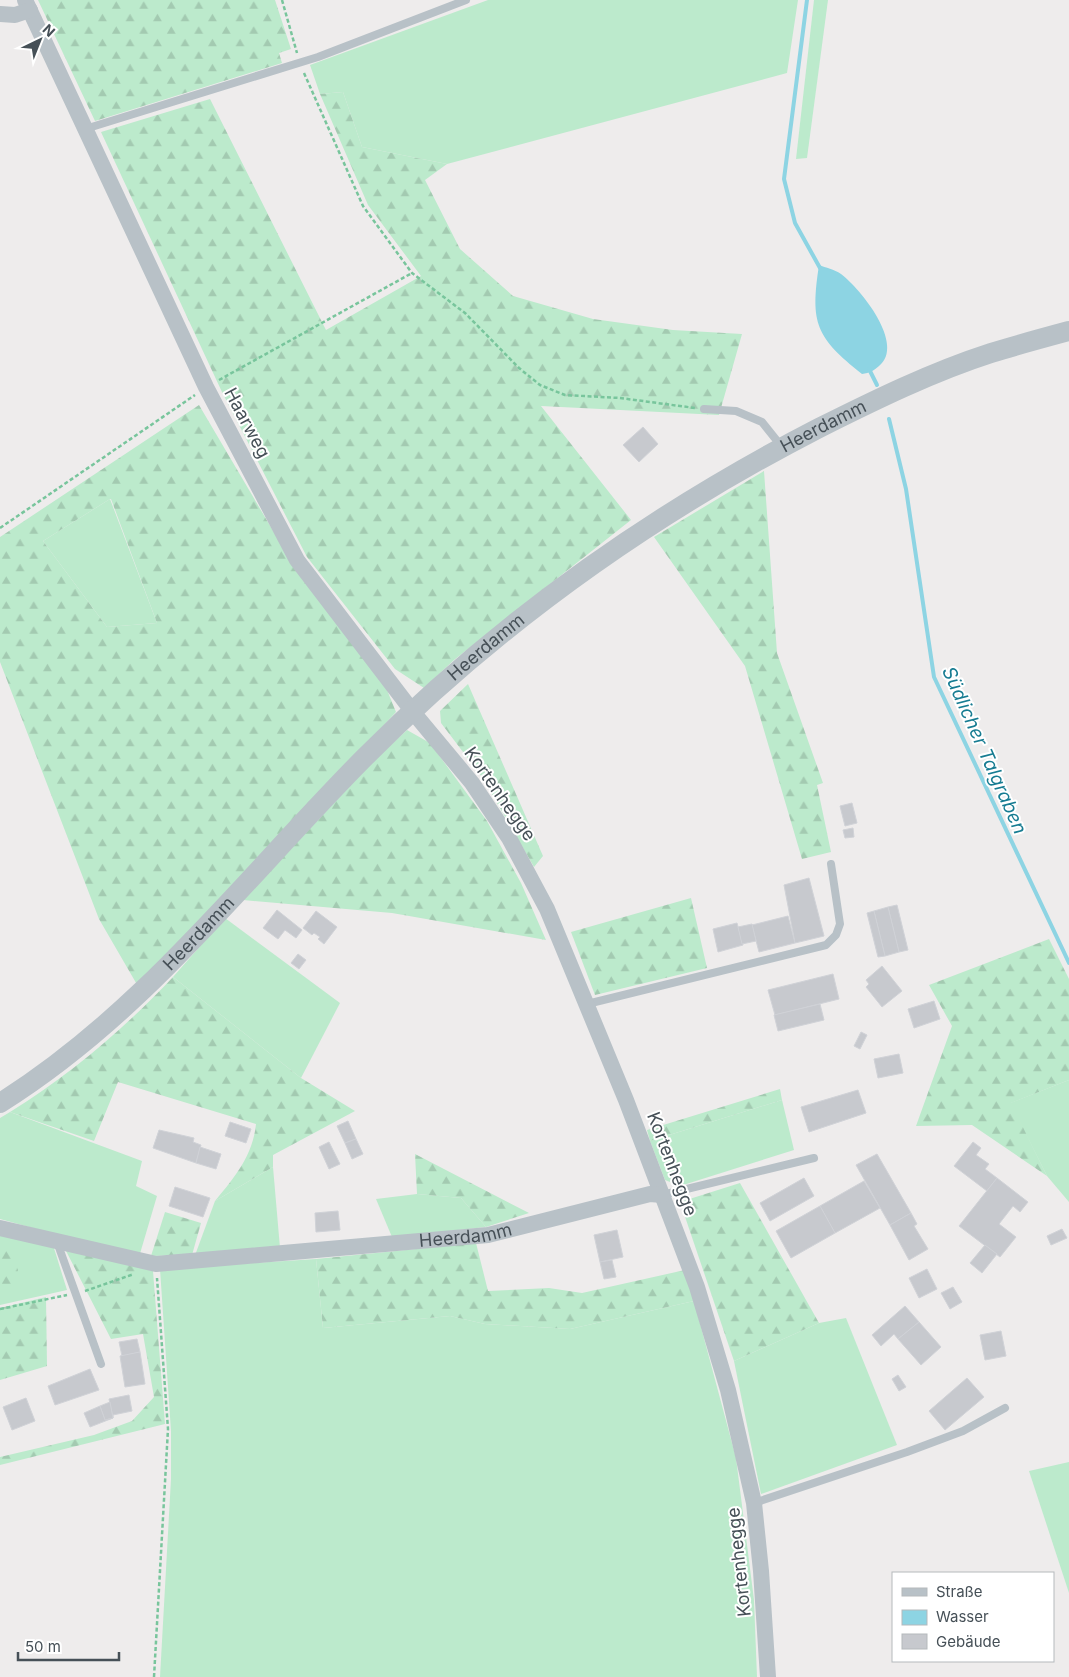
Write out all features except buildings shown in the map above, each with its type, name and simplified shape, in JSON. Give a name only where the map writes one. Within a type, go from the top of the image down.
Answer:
[{"type":"street","points":[[0,14],[15,15],[27,5]]},
{"type":"street","name":"Haarweg","points":[[27,5],[206,387],[297,560],[413,712]]},
{"type":"street","name":"Heerdamm","points":[[0,1103],[26,1087],[76,1050],[141,994],[190,945],[365,758],[413,712],[462,668],[589,566],[689,500],[782,447],[917,381],[990,353],[1069,331]]},
{"type":"street","name":"Kortenhegge","points":[[413,712],[472,783],[509,838],[547,909],[587,1004],[703,1305],[728,1390],[754,1502],[762,1571],[768,1677]]},
{"type":"street","name":"Heerdamm","points":[[0,1228],[156,1264],[488,1235],[650,1194],[662,1195]]},
{"type":"lane","points":[[85,129],[300,62],[466,0]]},
{"type":"lane","points":[[704,409],[736,411],[762,422],[782,447]]},
{"type":"lane","points":[[587,1004],[826,945],[836,935],[840,924],[831,864]]},
{"type":"lane","points":[[662,1195],[814,1158]]},
{"type":"lane","points":[[57,1242],[101,1364]]},
{"type":"lane","points":[[754,1502],[907,1452],[963,1431],[1005,1408]]},
{"type":"path","points":[[282,0],[300,62],[363,206],[412,274],[465,313],[519,368],[540,384],[565,394],[620,398],[704,409]]},
{"type":"path","points":[[0,528],[206,387],[412,274]]},
{"type":"path","points":[[154,1677],[168,1429],[156,1264]]},
{"type":"green space","points":[[38,0],[275,0],[291,49],[279,53],[282,63],[95,121]]},
{"type":"green space","points":[[488,0],[798,0],[787,73],[447,164],[362,147],[343,92],[320,94],[310,65]]},
{"type":"green space","points":[[814,0],[828,0],[807,158],[796,159]]},
{"type":"green space","points":[[343,92],[362,147],[447,164],[425,180],[460,249],[513,296],[593,319],[673,330],[742,334],[719,415],[541,406],[631,520],[454,660],[424,688],[395,669],[307,557],[222,392],[101,132],[210,99],[326,330],[421,276],[368,205],[320,94]]},
{"type":"green space","points":[[199,405],[292,563],[387,690],[396,712],[139,988],[99,919],[0,662],[0,537]],"holes":[[[111,499],[157,623],[107,627],[43,541]]]},
{"type":"green space","points":[[764,471],[777,653],[823,783],[817,785],[831,852],[802,859],[745,666],[654,537]]},
{"type":"green space","points":[[110,499],[157,623],[107,627],[43,541]]},
{"type":"green space","points":[[468,684],[543,856],[534,867],[482,777],[441,723],[440,711]]},
{"type":"green space","points":[[407,730],[430,743],[487,821],[521,883],[546,940],[392,913],[243,900],[372,762]]},
{"type":"green space","points":[[691,898],[707,968],[595,995],[571,932]]},
{"type":"green space","points":[[225,918],[340,1003],[301,1078],[173,977]]},
{"type":"green space","points":[[1049,939],[1069,979],[1069,1080],[1011,1103],[1047,1176],[972,1125],[916,1126],[952,1026],[929,985]]},
{"type":"green space","points":[[173,977],[301,1078],[355,1111],[273,1155],[273,1167],[215,1201],[247,1156],[256,1124],[118,1082],[94,1141],[10,1112],[32,1098],[96,1050]]},
{"type":"green space","points":[[1069,1080],[1069,1202],[1047,1176],[1010,1103]]},
{"type":"green space","points":[[780,1089],[782,1100],[650,1141],[647,1130]]},
{"type":"green space","points":[[782,1100],[794,1150],[680,1186],[665,1180],[650,1141]]},
{"type":"green space","points":[[10,1112],[142,1161],[136,1186],[157,1196],[139,1257],[0,1219],[0,1118]]},
{"type":"green space","points":[[415,1154],[529,1213],[486,1227],[461,1198],[417,1194]]},
{"type":"green space","points":[[273,1167],[280,1248],[194,1258],[215,1201]]},
{"type":"green space","points":[[740,1183],[819,1323],[734,1361],[680,1202]]},
{"type":"green space","points":[[417,1194],[461,1198],[486,1227],[392,1237],[376,1199]]},
{"type":"green space","points":[[165,1212],[201,1223],[192,1255],[151,1256]]},
{"type":"green space","points":[[0,1232],[53,1245],[67,1290],[0,1305]]},
{"type":"green space","points":[[0,1237],[6,1239],[18,1270],[10,1300],[0,1302]]},
{"type":"green space","points":[[476,1243],[488,1291],[549,1288],[582,1293],[685,1270],[694,1301],[570,1329],[485,1324],[450,1316],[323,1328],[316,1259]]},
{"type":"green space","points":[[64,1247],[153,1271],[165,1424],[0,1465],[0,1457],[94,1435],[132,1421],[154,1397],[143,1334],[111,1339]]},
{"type":"green space","points":[[316,1259],[323,1328],[450,1316],[485,1324],[570,1329],[694,1301],[736,1458],[754,1600],[757,1677],[160,1677],[171,1479],[171,1431],[160,1269]]},
{"type":"green space","points":[[46,1297],[47,1366],[0,1380],[0,1308]]},
{"type":"green space","points":[[846,1318],[897,1445],[761,1494],[734,1361],[819,1323]]},
{"type":"green space","points":[[1069,1462],[1069,1593],[1029,1471]]},
{"type":"water","points":[[819,265],[838,272],[849,281],[869,304],[878,318],[887,345],[886,357],[871,372],[862,374],[835,350],[820,328],[815,302]]},
{"type":"waterway","name":"Südlicher Talgraben","points":[[807,0],[784,179],[795,223],[820,268]]},
{"type":"waterway","name":"Südlicher Talgraben","points":[[869,369],[877,385]]},
{"type":"waterway","name":"Südlicher Talgraben","points":[[889,419],[906,489],[934,677],[1069,963]]}]
